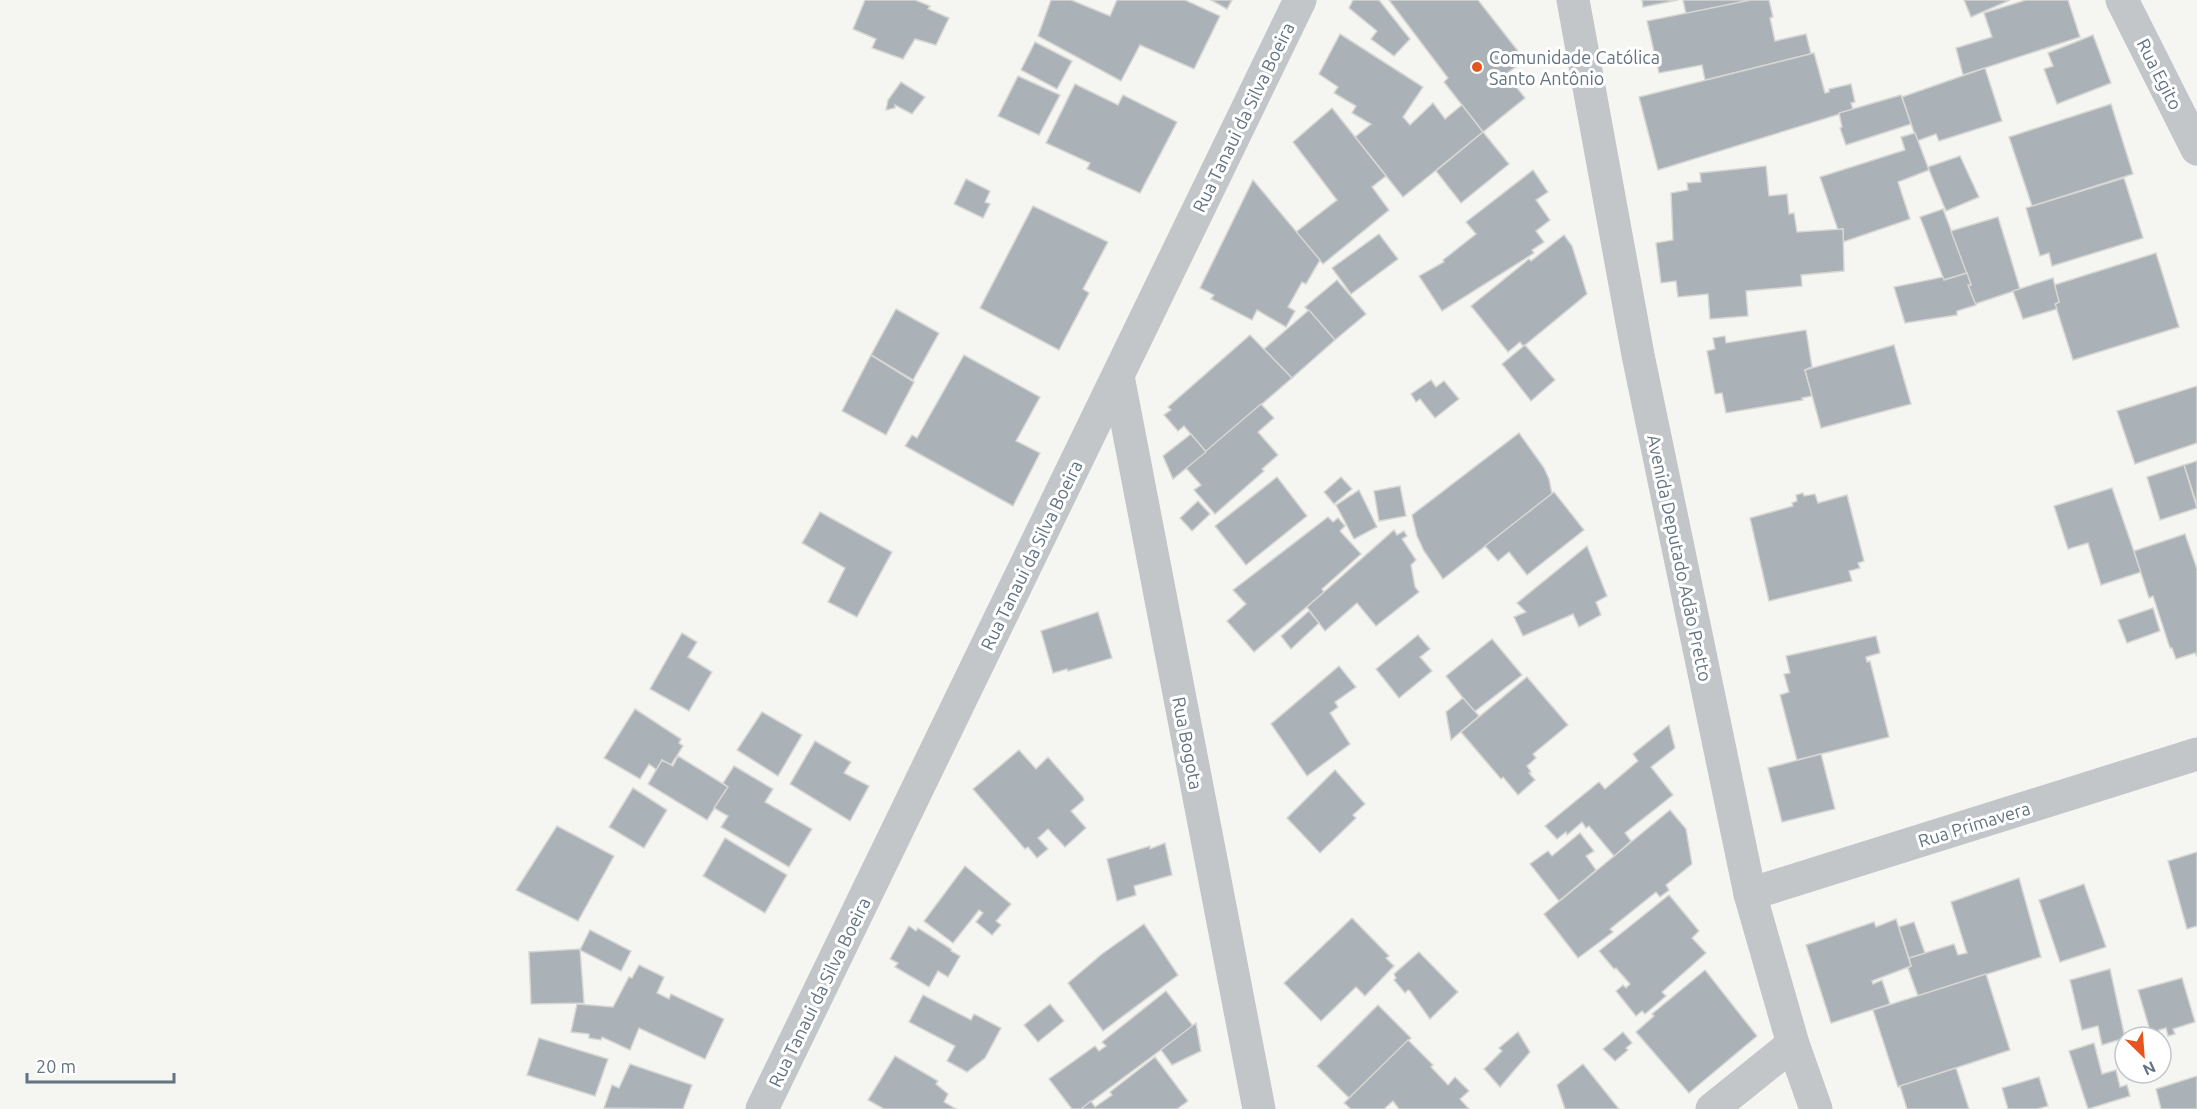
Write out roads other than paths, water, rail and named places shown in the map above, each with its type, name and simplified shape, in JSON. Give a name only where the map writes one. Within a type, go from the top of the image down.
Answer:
[{"type":"street","name":"Rua Tanaui da Silva Boeira","points":[[762,1109],[1300,0]]},
{"type":"street","name":"Avenida Deputado Adão Pretto","points":[[1573,0],[1638,355],[1750,894],[1793,1044],[1816,1109]]},
{"type":"street","name":"Rua Egito","points":[[2122,0],[2197,149]]},
{"type":"street","name":"Rua Bogota","points":[[1118,376],[1259,1109]]},
{"type":"street","name":"Rua Primavera","points":[[1750,894],[2197,754]]},
{"type":"street","points":[[1712,1109],[1793,1044]]},
{"type":"place","name":"Comunidade Católica Santo Antônio","points":[[1477,67]]}]
